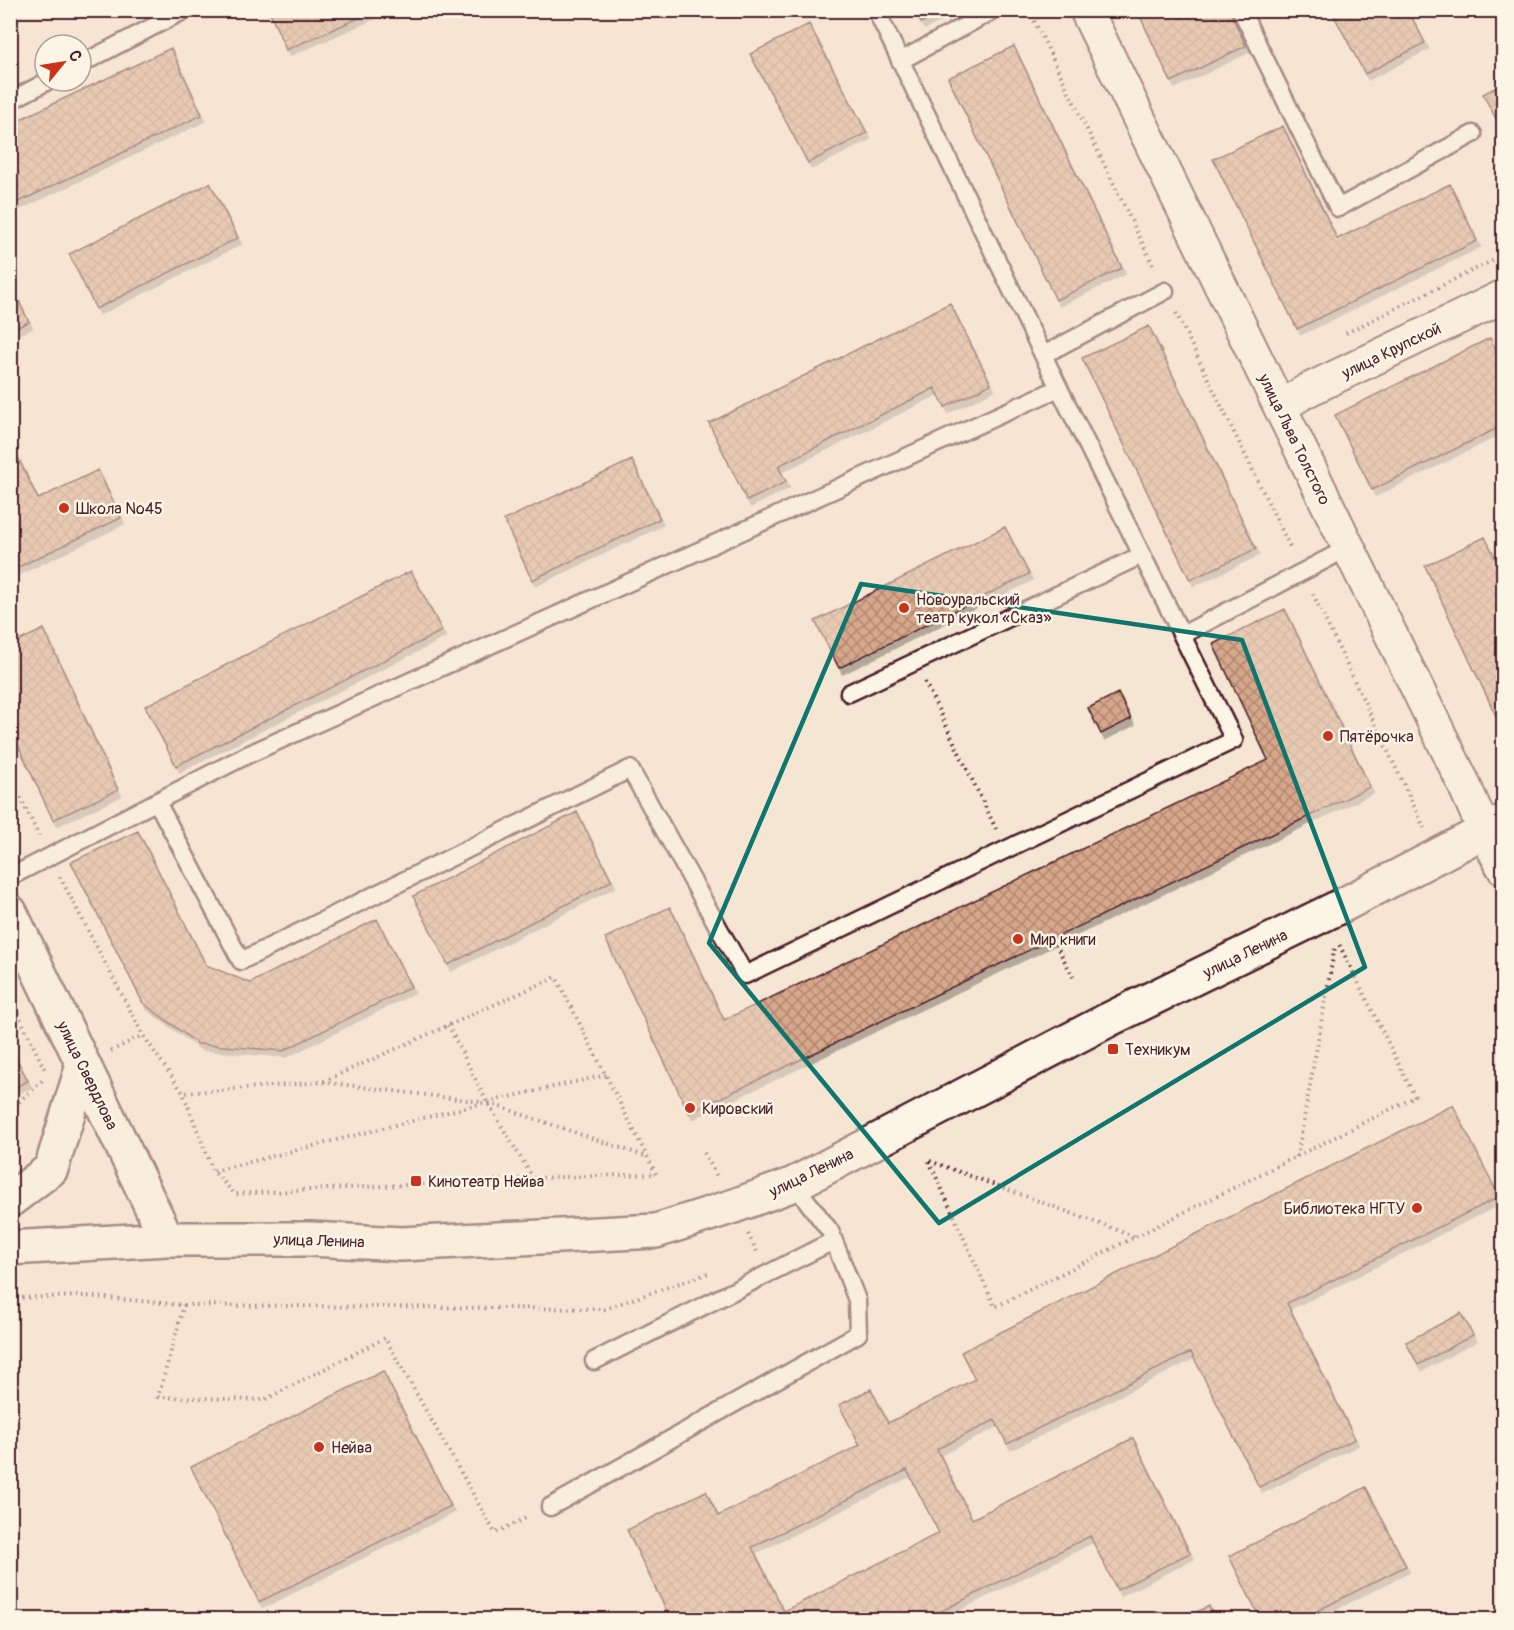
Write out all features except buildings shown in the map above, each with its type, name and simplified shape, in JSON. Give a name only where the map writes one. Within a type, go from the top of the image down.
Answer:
[{"type":"main road","name":"улица Льва Толстого","points":[[1494,826],[1503,868]]},
{"type":"main road","name":"улица Ленина","points":[[10,1248],[167,1239],[311,1239],[401,1244],[656,1231],[794,1184],[1108,1020],[1343,905],[1494,826]]},
{"type":"main road","name":"улица Свердлова","points":[[10,912],[167,1239]]},
{"type":"main road","points":[[10,1200],[51,1169],[83,1065]]},
{"type":"street","name":"улица Льва Толстого","points":[[1086,10],[1462,780],[1494,826]]},
{"type":"street","name":"улица Крупской","points":[[1280,407],[1306,391],[1503,296]]},
{"type":"lane","points":[[93,58],[185,10]]},
{"type":"lane","points":[[157,802],[241,961],[630,769],[745,975],[1234,740],[1059,388],[876,10]]},
{"type":"lane","points":[[900,61],[994,10]]},
{"type":"lane","points":[[1241,10],[1338,208],[1473,134]]},
{"type":"lane","points":[[10,100],[33,88]]},
{"type":"lane","points":[[1043,355],[1165,291]]},
{"type":"lane","points":[[10,877],[247,755],[1059,388]]},
{"type":"lane","points":[[1182,635],[1348,548]]},
{"type":"lane","points":[[849,693],[1142,555]]},
{"type":"lane","points":[[550,1507],[858,1334],[857,1300],[830,1230],[794,1184]]},
{"type":"lane","points":[[594,1361],[833,1241]]},
{"type":"path","points":[[1029,10],[1414,806]]},
{"type":"path","points":[[1344,334],[1503,255]]},
{"type":"path","points":[[914,661],[1006,850]]},
{"type":"path","points":[[10,776],[49,857],[143,1035],[183,1093],[213,1171],[234,1194],[533,1178],[656,1174],[556,977],[322,1082]]},
{"type":"path","points":[[1053,939],[1073,977]]},
{"type":"path","points":[[1136,1237],[930,1161],[995,1307],[1136,1237],[1297,1157],[1415,1097],[1336,939],[1297,1157]]},
{"type":"path","points":[[10,998],[48,1075],[10,1110]]},
{"type":"path","points":[[448,1025],[487,1102],[533,1178]]},
{"type":"path","points":[[213,1171],[487,1102],[606,1075]]},
{"type":"path","points":[[183,1093],[322,1082],[487,1102],[647,1157]]},
{"type":"path","points":[[704,1153],[759,1256]]},
{"type":"path","points":[[10,1298],[84,1296],[184,1305],[604,1309],[715,1271]]},
{"type":"path","points":[[184,1305],[158,1397],[264,1400],[385,1338],[495,1533],[550,1507]]},
{"type":"highlighted area","points":[[861,584],[1242,640],[1365,967],[939,1223],[709,943]]},
{"type":"place","name":"Школа №45","points":[[64,508]]},
{"type":"place","name":"Новоуральский театр кукол «Сказ»","points":[[904,608]]},
{"type":"place","name":"Пятёрочка","points":[[1328,736]]},
{"type":"place","name":"Мир книги","points":[[1018,939]]},
{"type":"place","name":"Техникум","points":[[1113,1049]]},
{"type":"place","name":"Кировский","points":[[690,1108]]},
{"type":"place","name":"Кинотеатр Нейва","points":[[416,1181]]},
{"type":"place","name":"Библиотека НГТУ","points":[[1417,1208]]},
{"type":"place","name":"Нейва","points":[[319,1447]]}]
